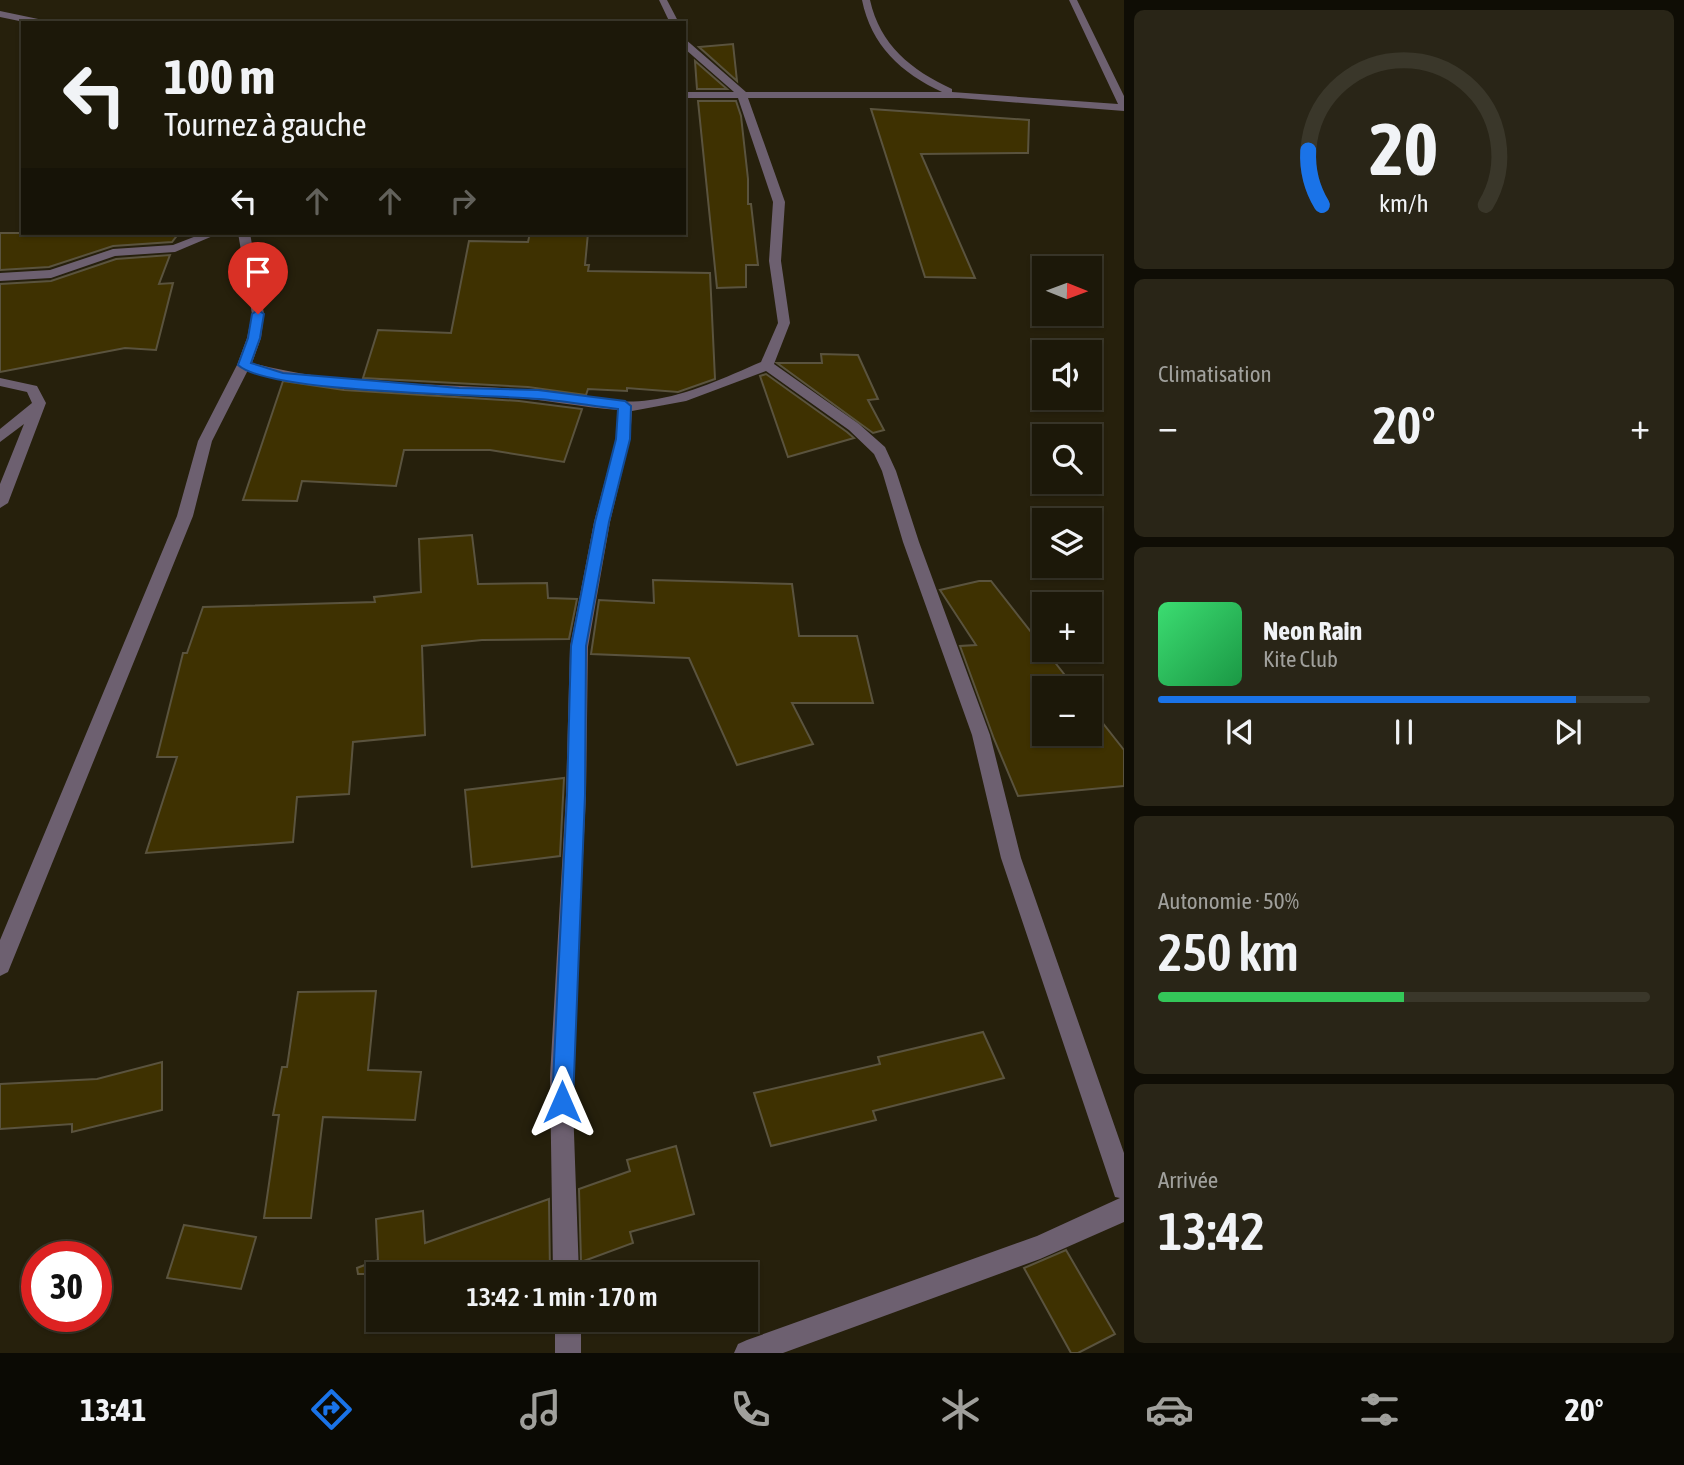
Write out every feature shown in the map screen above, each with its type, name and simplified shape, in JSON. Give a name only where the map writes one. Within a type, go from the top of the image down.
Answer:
[{"type":"street","points":[[663,0],[674,21]]},
{"type":"street","points":[[866,0],[868,20],[889,52],[923,81],[959,95]]},
{"type":"street","points":[[686,95],[959,95],[1124,107],[1073,0]]},
{"type":"street","points":[[0,14],[33,21]]},
{"type":"street","points":[[244,365],[282,377],[327,382],[538,394],[625,406],[651,405],[707,389],[767,365],[784,323],[775,261],[779,202],[742,94],[686,47]]},
{"type":"street","points":[[0,277],[51,274],[113,253],[175,248],[209,235]]},
{"type":"street","points":[[0,965],[185,516],[205,441],[244,365],[254,338],[258,314],[244,235]]},
{"type":"street","points":[[767,365],[854,427],[880,451],[889,471],[981,735],[1011,858],[1124,1188]]},
{"type":"street","points":[[0,382],[32,389],[38,403],[0,503]]},
{"type":"street","points":[[0,437],[38,403]]},
{"type":"street","points":[[566,1262],[561,1077],[576,795],[579,646],[602,522],[623,439],[625,406]]},
{"type":"street","points":[[747,1353],[1040,1247],[1124,1209]]},
{"type":"street","points":[[568,1332],[568,1353]]},
{"type":"building","points":[[733,44],[737,81],[699,47]]},
{"type":"building","points":[[695,61],[727,89],[697,89]]},
{"type":"building","points":[[698,101],[736,101],[741,116],[748,204],[751,204],[758,265],[746,265],[746,287],[717,288]]},
{"type":"building","points":[[871,109],[1029,120],[1028,153],[921,154],[975,278],[925,277]]},
{"type":"building","points":[[0,233],[177,235],[172,242],[113,246],[49,267],[0,270]]},
{"type":"building","points":[[530,235],[588,235],[585,265],[589,265],[588,271],[710,273],[715,379],[678,392],[627,388],[627,391],[588,389],[586,395],[528,387],[363,378],[378,330],[451,333],[469,241],[528,242]]},
{"type":"building","points":[[170,255],[159,284],[173,283],[156,350],[125,348],[0,372],[0,284],[51,281],[116,259]]},
{"type":"building","points":[[821,354],[858,355],[878,399],[868,400],[884,430],[873,433],[777,363],[822,363]]},
{"type":"building","points":[[766,374],[854,438],[788,457],[760,376]]},
{"type":"building","points":[[283,381],[344,390],[519,401],[582,409],[564,462],[490,450],[404,450],[396,486],[302,481],[297,501],[243,500]]},
{"type":"building","points":[[472,535],[478,584],[547,583],[548,598],[577,599],[569,639],[482,640],[422,646],[425,735],[353,742],[349,794],[297,797],[293,842],[146,853],[177,757],[157,757],[183,653],[187,653],[203,607],[375,602],[374,597],[421,592],[419,539]]},
{"type":"building","points":[[653,580],[792,584],[799,636],[857,636],[873,703],[792,703],[813,744],[737,765],[689,658],[591,654],[599,600],[654,603]]},
{"type":"building","points":[[991,581],[1032,633],[1032,662],[1055,662],[1066,676],[1032,676],[1032,746],[1102,746],[1102,722],[1124,750],[1124,786],[1018,796],[960,646],[976,645],[940,590]]},
{"type":"building","points":[[564,778],[560,856],[472,867],[465,790]]},
{"type":"building","points":[[376,991],[368,1070],[421,1072],[415,1120],[323,1117],[311,1218],[264,1218],[279,1115],[273,1115],[282,1067],[287,1067],[298,992]]},
{"type":"building","points":[[983,1032],[1004,1078],[873,1111],[876,1120],[771,1146],[754,1093],[880,1064],[878,1057]]},
{"type":"building","points":[[162,1062],[162,1110],[72,1132],[72,1124],[0,1129],[0,1084],[97,1079]]},
{"type":"building","points":[[676,1146],[694,1214],[630,1232],[633,1243],[581,1262],[579,1189],[630,1171],[627,1160]]},
{"type":"building","points":[[549,1199],[550,1262],[373,1262],[378,1260],[376,1219],[423,1211],[425,1243]]},
{"type":"building","points":[[184,1225],[256,1237],[241,1289],[167,1278]]},
{"type":"building","points":[[1066,1250],[1115,1334],[1078,1353],[1071,1353],[1024,1268]]},
{"type":"building","points":[[366,1265],[366,1274],[358,1274],[357,1268]]},
{"type":"route","points":[[258,314],[254,338],[244,365],[282,377],[459,392],[538,394],[625,406],[623,439],[602,522],[579,646],[576,795],[561,1077],[562,1102]]}]
